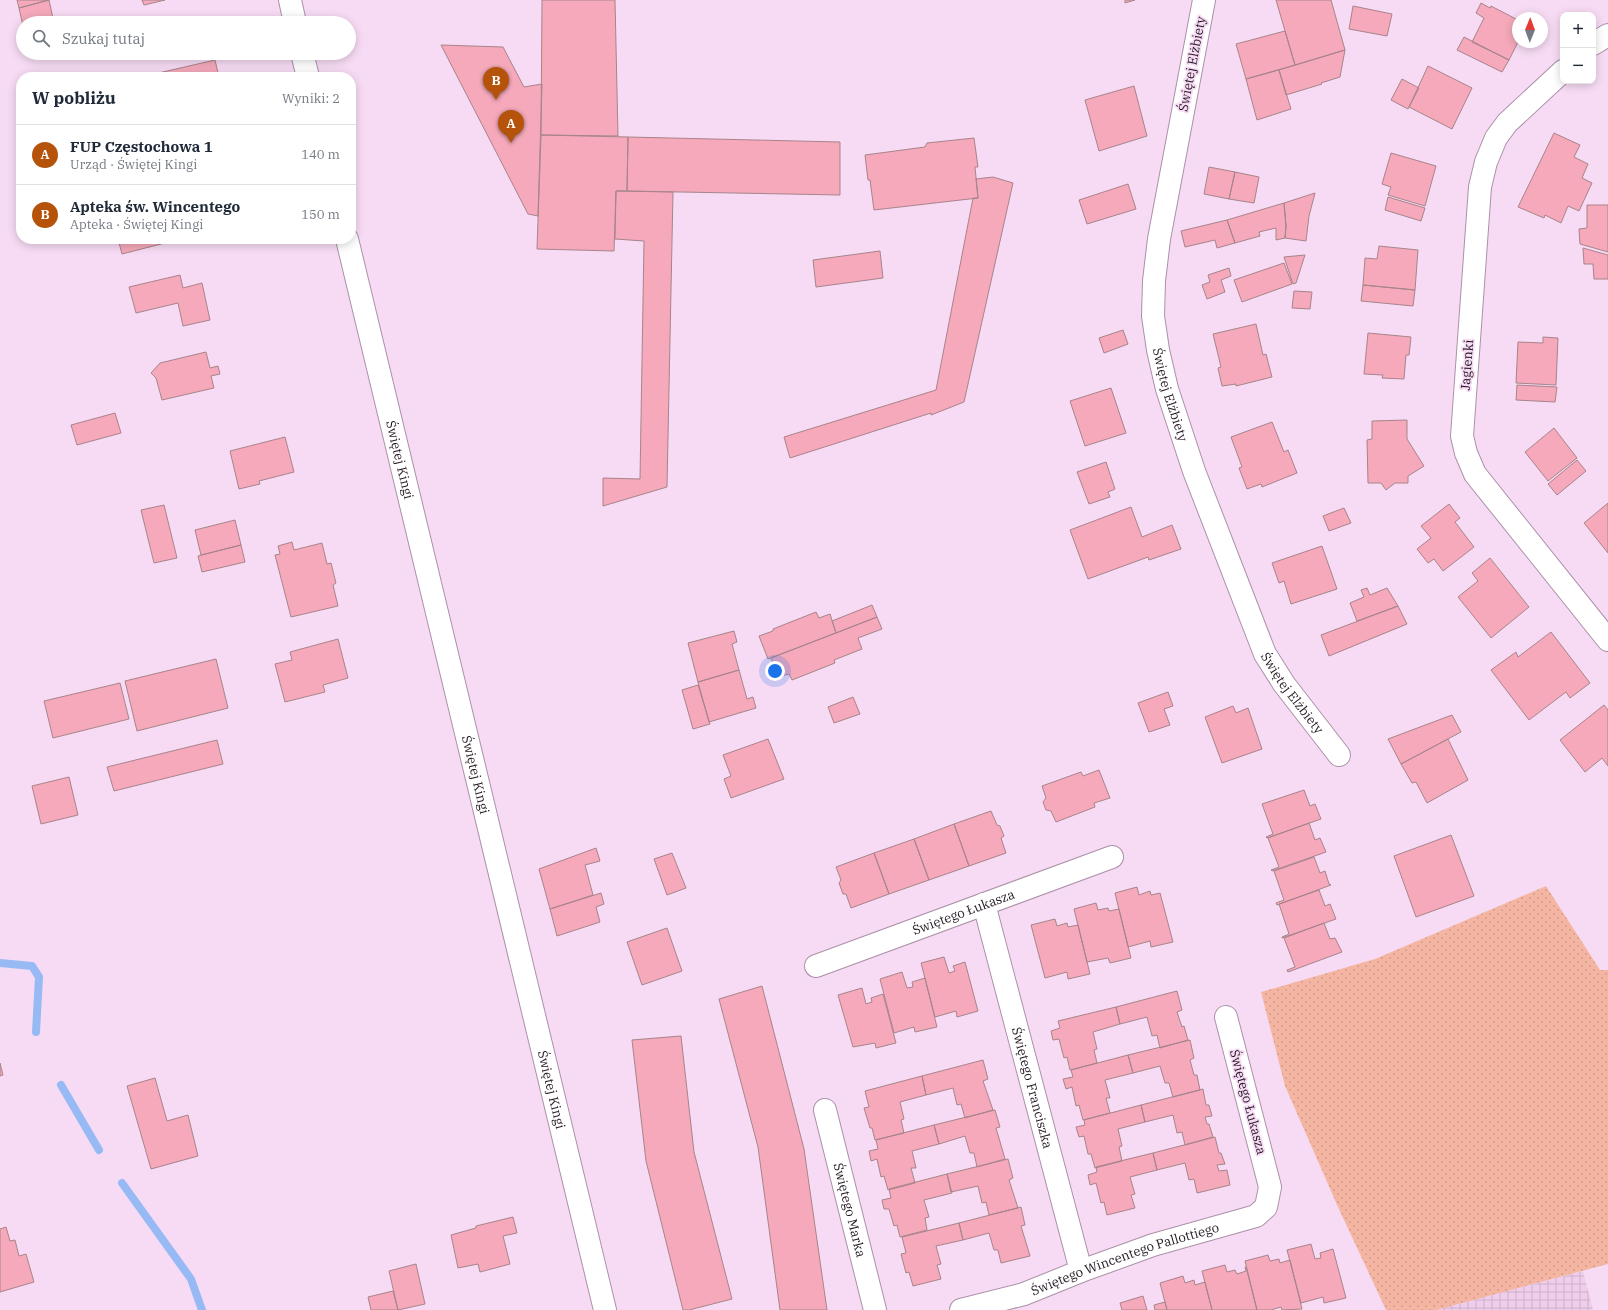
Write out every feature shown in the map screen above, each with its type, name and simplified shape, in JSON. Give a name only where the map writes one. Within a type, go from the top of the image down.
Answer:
[{"type":"street","points":[[290,0],[293,16]]},
{"type":"street","name":"Świętej Elżbiety","points":[[1204,0],[1159,239],[1154,281],[1153,316],[1158,350],[1167,389],[1194,471],[1265,654],[1284,684],[1338,755]]},
{"type":"street","points":[[1596,42],[1608,35]]},
{"type":"street","points":[[304,60],[307,72]]},
{"type":"street","name":"Jagienki","points":[[1560,74],[1506,124],[1496,138],[1486,162],[1480,187],[1462,436],[1466,453],[1475,474],[1608,640]]},
{"type":"street","name":"Świętej Kingi","points":[[348,244],[604,1310]]},
{"type":"street","name":"Świętego Łukasza","points":[[816,966],[1112,857]]},
{"type":"street","name":"Świętego Franciszka","points":[[984,904],[1081,1271]]},
{"type":"street","name":"Świętego Łukasza","points":[[1226,1017],[1270,1187]]},
{"type":"street","name":"Świętego Marka","points":[[825,1110],[875,1310]]},
{"type":"street","name":"Świętego Wincentego Pallottiego","points":[[961,1310],[1024,1294],[1081,1271],[1153,1245],[1256,1216],[1266,1207],[1270,1187]]},
{"type":"shaded area","points":[[1546,886],[1600,970],[1608,970],[1608,1264],[1436,1310],[1386,1310],[1338,1207],[1285,1086],[1261,992],[1375,959]]},
{"type":"shaded area","points":[[1583,1271],[1593,1310],[1436,1310]]},
{"type":"building","points":[[17,0],[49,0],[19,8]]},
{"type":"building","points":[[49,0],[52,16],[21,16],[19,8]]},
{"type":"building","points":[[142,0],[165,0],[144,5]]},
{"type":"building","points":[[542,0],[615,0],[618,136],[541,135]]},
{"type":"building","points":[[1125,0],[1135,0],[1125,3]]},
{"type":"building","points":[[1276,0],[1331,0],[1345,50],[1295,65]]},
{"type":"building","points":[[1481,3],[1490,8],[1491,6],[1512,17],[1512,48],[1515,48],[1509,60],[1472,42],[1484,18],[1476,13]]},
{"type":"building","points":[[1353,6],[1392,14],[1387,36],[1349,29]]},
{"type":"building","points":[[1285,31],[1295,65],[1246,79],[1236,44]]},
{"type":"building","points":[[1464,37],[1509,60],[1502,72],[1457,50]]},
{"type":"building","points":[[441,45],[503,47],[524,87],[542,84],[538,216],[528,214]]},
{"type":"building","points":[[1345,50],[1340,77],[1286,95],[1279,70]]},
{"type":"building","points":[[215,60],[218,72],[163,72]]},
{"type":"building","points":[[1428,66],[1472,88],[1452,129],[1409,107]]},
{"type":"building","points":[[1279,70],[1291,109],[1257,120],[1246,79]]},
{"type":"building","points":[[1402,79],[1419,88],[1408,109],[1391,100]]},
{"type":"building","points":[[1134,86],[1147,136],[1099,151],[1085,100]]},
{"type":"building","points":[[1554,133],[1580,145],[1574,157],[1588,164],[1582,178],[1592,183],[1579,211],[1568,206],[1561,223],[1545,215],[1544,218],[1518,207]]},
{"type":"building","points":[[541,135],[628,137],[627,191],[616,191],[614,251],[537,249]]},
{"type":"building","points":[[628,137],[840,142],[840,195],[627,191]]},
{"type":"building","points":[[974,138],[978,167],[975,167],[978,198],[874,210],[865,155],[925,147],[927,143]]},
{"type":"building","points":[[1391,153],[1436,166],[1425,206],[1388,195],[1391,187],[1382,184]]},
{"type":"building","points":[[1209,167],[1235,172],[1229,199],[1204,194]]},
{"type":"building","points":[[1235,172],[1259,177],[1254,203],[1229,199]]},
{"type":"building","points":[[993,177],[1013,183],[964,402],[931,415],[931,413],[790,458],[784,437],[936,390],[973,198],[978,198],[976,179]]},
{"type":"building","points":[[1128,184],[1136,209],[1087,224],[1079,200]]},
{"type":"building","points":[[616,191],[673,192],[667,487],[603,506],[603,478],[640,479],[644,241],[615,239]]},
{"type":"building","points":[[1315,193],[1309,216],[1306,241],[1285,238],[1286,226],[1284,203]]},
{"type":"building","points":[[1388,197],[1425,208],[1421,221],[1385,210]]},
{"type":"building","points":[[1284,203],[1286,226],[1285,238],[1276,240],[1276,228],[1259,232],[1260,236],[1235,243],[1227,220]]},
{"type":"building","points":[[1587,205],[1608,205],[1608,252],[1580,244],[1579,229],[1587,228]]},
{"type":"building","points":[[1227,220],[1235,243],[1217,248],[1215,240],[1185,247],[1181,231]]},
{"type":"building","points":[[119,244],[161,244],[122,254]]},
{"type":"building","points":[[1379,246],[1418,250],[1415,290],[1363,285],[1365,258],[1377,259]]},
{"type":"building","points":[[1583,248],[1608,255],[1608,279],[1594,279],[1593,264],[1584,264]]},
{"type":"building","points":[[880,251],[883,278],[816,287],[813,260]]},
{"type":"building","points":[[1305,255],[1296,283],[1293,284],[1284,257]]},
{"type":"building","points":[[1284,263],[1292,284],[1242,302],[1234,280]]},
{"type":"building","points":[[1229,268],[1231,276],[1221,280],[1225,292],[1207,299],[1202,285],[1210,282],[1208,275]]},
{"type":"building","points":[[180,275],[183,288],[202,283],[210,320],[183,326],[178,303],[136,313],[129,287]]},
{"type":"building","points":[[1363,285],[1415,290],[1413,306],[1361,301]]},
{"type":"building","points":[[1294,291],[1312,292],[1310,309],[1292,308]]},
{"type":"building","points":[[1256,324],[1263,355],[1266,354],[1272,377],[1236,386],[1236,384],[1222,386],[1218,368],[1221,367],[1213,334]]},
{"type":"building","points":[[1123,330],[1128,344],[1104,353],[1099,338]]},
{"type":"building","points":[[1368,333],[1411,337],[1409,355],[1406,355],[1404,379],[1382,378],[1383,375],[1364,374]]},
{"type":"building","points":[[1543,337],[1558,338],[1556,385],[1516,383],[1518,342],[1543,343]]},
{"type":"building","points":[[206,352],[210,368],[218,366],[220,374],[211,376],[214,388],[162,400],[156,378],[151,373],[160,363]]},
{"type":"building","points":[[1517,385],[1557,387],[1555,402],[1516,400]]},
{"type":"building","points":[[1111,388],[1126,433],[1085,446],[1070,401]]},
{"type":"building","points":[[115,413],[121,433],[77,445],[71,425]]},
{"type":"building","points":[[1407,420],[1407,439],[1424,466],[1408,476],[1408,483],[1395,483],[1386,490],[1381,483],[1368,483],[1367,440],[1372,439],[1372,421]]},
{"type":"building","points":[[1272,422],[1284,452],[1288,450],[1297,473],[1262,487],[1261,484],[1247,489],[1239,468],[1242,467],[1231,437]]},
{"type":"building","points":[[1554,428],[1577,458],[1548,481],[1525,452]]},
{"type":"building","points":[[285,437],[294,472],[259,481],[260,484],[239,489],[230,451]]},
{"type":"building","points":[[1577,460],[1586,471],[1557,495],[1548,484]]},
{"type":"building","points":[[1106,462],[1115,489],[1108,492],[1110,497],[1089,504],[1077,472]]},
{"type":"building","points":[[1608,503],[1608,553],[1584,523]]},
{"type":"building","points":[[1449,504],[1460,518],[1455,522],[1474,547],[1443,571],[1434,559],[1428,563],[1417,549],[1431,538],[1421,526]]},
{"type":"building","points":[[164,505],[177,558],[154,563],[141,510]]},
{"type":"building","points":[[1131,507],[1142,537],[1172,525],[1181,549],[1149,560],[1148,557],[1088,579],[1070,530]]},
{"type":"building","points":[[1344,508],[1351,523],[1329,531],[1323,516]]},
{"type":"building","points":[[235,520],[241,545],[201,555],[195,530]]},
{"type":"building","points":[[292,542],[294,550],[322,543],[327,564],[331,563],[336,583],[333,585],[338,606],[291,617],[275,555],[280,554],[278,546]]},
{"type":"building","points":[[241,545],[245,562],[202,572],[198,556]]},
{"type":"building","points":[[1322,546],[1337,589],[1291,604],[1284,581],[1279,583],[1272,563]]},
{"type":"building","points":[[1490,558],[1529,607],[1491,638],[1458,597],[1478,581],[1472,573]]},
{"type":"building","points":[[1367,588],[1370,595],[1387,588],[1398,606],[1357,621],[1350,603],[1364,597],[1361,590]]},
{"type":"building","points":[[872,605],[877,617],[836,633],[832,621]]},
{"type":"building","points":[[1398,606],[1407,624],[1329,656],[1321,635]]},
{"type":"building","points":[[816,612],[819,618],[830,614],[836,633],[768,659],[759,636]]},
{"type":"building","points":[[877,617],[882,629],[858,638],[862,649],[834,660],[835,663],[792,680],[789,674],[778,677],[771,658]]},
{"type":"building","points":[[734,631],[737,642],[732,644],[739,670],[698,682],[688,643]]},
{"type":"building","points":[[1551,632],[1590,683],[1570,698],[1566,692],[1529,720],[1491,670],[1516,652],[1518,657]]},
{"type":"building","points":[[338,639],[348,678],[323,685],[325,692],[285,702],[275,664],[292,660],[290,652]]},
{"type":"building","points":[[216,659],[228,708],[137,731],[125,681]]},
{"type":"building","points":[[739,670],[747,699],[753,697],[756,708],[709,722],[698,682]]},
{"type":"building","points":[[120,683],[129,719],[53,738],[44,701]]},
{"type":"building","points":[[698,685],[710,724],[693,729],[682,690]]},
{"type":"building","points":[[1168,692],[1173,706],[1164,709],[1170,725],[1149,732],[1138,703]]},
{"type":"building","points":[[853,697],[860,714],[834,723],[828,707]]},
{"type":"building","points":[[1604,705],[1608,710],[1608,766],[1602,758],[1585,772],[1560,740]]},
{"type":"building","points":[[1233,706],[1236,713],[1248,708],[1262,749],[1222,763],[1205,717]]},
{"type":"building","points":[[1452,715],[1461,732],[1401,764],[1388,739]]},
{"type":"building","points":[[768,739],[784,779],[731,798],[724,779],[731,776],[723,755]]},
{"type":"building","points":[[1448,739],[1468,780],[1427,803],[1416,782],[1412,783],[1401,764]]},
{"type":"building","points":[[217,740],[223,764],[114,791],[107,767]]},
{"type":"building","points":[[1099,770],[1110,798],[1094,803],[1095,807],[1056,822],[1051,811],[1046,810],[1043,802],[1046,798],[1042,786],[1081,772],[1083,776]]},
{"type":"building","points":[[69,777],[78,815],[41,824],[32,786]]},
{"type":"building","points":[[1304,790],[1310,806],[1315,804],[1321,819],[1267,838],[1266,837],[1273,834],[1262,804]]},
{"type":"building","points":[[991,811],[1004,836],[1001,838],[1006,853],[969,866],[954,824]]},
{"type":"building","points":[[1309,823],[1315,840],[1320,838],[1326,852],[1272,871],[1271,870],[1279,867],[1268,838]]},
{"type":"building","points":[[954,824],[969,866],[929,880],[914,839]]},
{"type":"building","points":[[1451,835],[1474,896],[1416,917],[1394,856]]},
{"type":"building","points":[[914,839],[929,880],[889,894],[874,853]]},
{"type":"building","points":[[596,848],[600,861],[585,865],[593,895],[550,909],[539,869]]},
{"type":"building","points":[[672,853],[686,888],[667,895],[654,859]]},
{"type":"building","points":[[874,853],[889,894],[851,908],[846,894],[843,894],[839,883],[841,880],[836,867]]},
{"type":"building","points":[[1314,857],[1320,873],[1325,871],[1329,884],[1331,885],[1277,905],[1276,903],[1284,900],[1274,871]]},
{"type":"building","points":[[1137,887],[1139,895],[1150,891],[1151,895],[1160,893],[1173,942],[1151,947],[1150,941],[1128,947],[1115,893]]},
{"type":"building","points":[[1319,890],[1325,906],[1330,904],[1336,919],[1282,938],[1289,934],[1279,904]]},
{"type":"building","points":[[601,893],[604,904],[596,907],[600,922],[557,936],[550,909]]},
{"type":"building","points":[[1096,903],[1098,910],[1108,908],[1109,911],[1119,909],[1131,958],[1110,963],[1108,958],[1087,962],[1074,909]]},
{"type":"building","points":[[1055,919],[1057,926],[1067,923],[1068,927],[1078,925],[1090,974],[1068,979],[1067,972],[1045,978],[1031,925]]},
{"type":"building","points":[[1324,923],[1330,939],[1335,938],[1342,952],[1288,972],[1287,970],[1295,967],[1284,938]]},
{"type":"building","points":[[667,928],[682,971],[642,985],[627,942]]},
{"type":"building","points":[[944,957],[949,973],[955,971],[953,966],[965,962],[978,1011],[957,1017],[956,1011],[935,1017],[921,963]]},
{"type":"building","points":[[902,972],[907,988],[913,987],[912,982],[925,978],[937,1027],[915,1032],[914,1027],[894,1033],[880,979]]},
{"type":"building","points":[[762,986],[804,1149],[827,1310],[780,1310],[758,1147],[719,999]]},
{"type":"building","points":[[862,988],[866,1004],[872,1002],[871,998],[883,994],[896,1043],[876,1048],[875,1043],[853,1047],[838,995]]},
{"type":"building","points":[[1177,991],[1182,1010],[1177,1012],[1182,1027],[1184,1026],[1188,1040],[1160,1048],[1157,1035],[1152,1036],[1147,1017],[1120,1024],[1116,1007]]},
{"type":"building","points":[[1116,1007],[1120,1024],[1093,1032],[1097,1049],[1094,1050],[1097,1063],[1070,1070],[1067,1057],[1064,1058],[1059,1039],[1053,1040],[1051,1031],[1060,1028],[1058,1021]]},
{"type":"building","points":[[681,1036],[694,1152],[732,1299],[689,1310],[683,1310],[646,1161],[632,1040]]},
{"type":"building","points":[[1190,1040],[1194,1058],[1190,1060],[1194,1075],[1197,1075],[1200,1090],[1173,1097],[1169,1083],[1165,1083],[1160,1066],[1133,1073],[1128,1055]]},
{"type":"building","points":[[1128,1055],[1133,1073],[1105,1080],[1110,1098],[1106,1098],[1110,1113],[1083,1120],[1079,1105],[1076,1106],[1072,1087],[1066,1089],[1063,1079],[1073,1077],[1071,1070]]},
{"type":"building","points":[[983,1060],[988,1079],[983,1081],[993,1110],[965,1118],[961,1104],[957,1105],[953,1088],[926,1095],[922,1076]]},
{"type":"building","points":[[0,1063],[3,1075],[0,1076]]},
{"type":"building","points":[[922,1076],[926,1095],[900,1102],[904,1119],[901,1120],[904,1133],[875,1140],[864,1108],[869,1107],[865,1091]]},
{"type":"building","points":[[155,1078],[167,1121],[188,1115],[198,1156],[151,1169],[127,1086]]},
{"type":"building","points":[[1203,1089],[1206,1105],[1209,1105],[1212,1116],[1205,1117],[1213,1137],[1185,1145],[1182,1132],[1177,1133],[1173,1115],[1145,1122],[1141,1105]]},
{"type":"building","points":[[1141,1105],[1145,1122],[1118,1129],[1122,1146],[1119,1147],[1122,1161],[1095,1168],[1091,1154],[1088,1154],[1084,1136],[1079,1137],[1076,1127],[1085,1125],[1084,1120]]},
{"type":"building","points":[[995,1110],[1000,1127],[996,1128],[1005,1159],[977,1167],[974,1153],[970,1153],[965,1136],[939,1144],[934,1125]]},
{"type":"building","points":[[934,1125],[939,1144],[912,1151],[916,1168],[911,1168],[915,1183],[888,1190],[884,1176],[881,1177],[877,1159],[871,1161],[869,1151],[878,1149],[876,1140]]},
{"type":"building","points":[[1215,1137],[1219,1153],[1221,1153],[1225,1164],[1217,1165],[1219,1171],[1227,1170],[1230,1185],[1197,1193],[1194,1179],[1189,1180],[1185,1163],[1157,1170],[1153,1153]]},
{"type":"building","points":[[1153,1153],[1157,1170],[1130,1177],[1135,1194],[1131,1195],[1135,1208],[1107,1215],[1104,1202],[1101,1203],[1096,1183],[1090,1185],[1088,1175],[1097,1172],[1096,1167]]},
{"type":"building","points":[[1008,1159],[1013,1178],[1009,1180],[1018,1208],[989,1215],[986,1202],[982,1203],[978,1186],[951,1192],[947,1174]]},
{"type":"building","points":[[947,1174],[952,1193],[924,1200],[929,1217],[925,1218],[927,1230],[900,1237],[897,1225],[894,1226],[889,1209],[884,1209],[882,1200],[891,1198],[889,1189]]},
{"type":"building","points":[[1021,1207],[1025,1225],[1021,1226],[1030,1256],[1001,1263],[998,1250],[994,1250],[989,1233],[963,1240],[959,1223]]},
{"type":"building","points":[[513,1217],[517,1233],[503,1236],[510,1264],[480,1272],[478,1264],[458,1268],[451,1235],[476,1228],[476,1226]]},
{"type":"building","points":[[959,1223],[963,1240],[936,1246],[941,1264],[937,1265],[941,1279],[913,1286],[909,1272],[906,1273],[901,1254],[906,1253],[902,1237]]},
{"type":"building","points":[[6,1227],[10,1241],[15,1240],[19,1256],[26,1254],[34,1282],[0,1292],[0,1229]]},
{"type":"building","points":[[1311,1244],[1315,1259],[1321,1258],[1320,1253],[1333,1249],[1346,1298],[1324,1303],[1323,1297],[1301,1303],[1287,1250]]},
{"type":"building","points":[[1268,1255],[1270,1261],[1279,1259],[1280,1263],[1290,1260],[1302,1309],[1282,1310],[1281,1307],[1271,1310],[1257,1310],[1245,1261]]},
{"type":"building","points":[[416,1264],[425,1304],[398,1310],[389,1271]]},
{"type":"building","points":[[1225,1265],[1227,1272],[1235,1270],[1237,1274],[1246,1271],[1246,1267],[1257,1310],[1212,1310],[1202,1271]]},
{"type":"building","points":[[1183,1276],[1185,1283],[1194,1280],[1195,1285],[1205,1282],[1212,1310],[1167,1310],[1160,1283]]},
{"type":"building","points":[[393,1291],[398,1310],[371,1310],[368,1297]]},
{"type":"building","points":[[1143,1296],[1147,1310],[1122,1310],[1120,1303]]},
{"type":"building","points":[[1165,1302],[1167,1310],[1155,1310],[1154,1305]]},
{"type":"waterway","points":[[0,963],[32,966],[39,977],[36,1032]]},
{"type":"waterway","points":[[61,1085],[99,1150]]},
{"type":"waterway","points":[[122,1183],[191,1279],[202,1310]]},
{"type":"place","name":"Apteka św. Wincentego","points":[[496,100]]},
{"type":"place","name":"FUP Częstochowa 1","points":[[511,143]]}]
